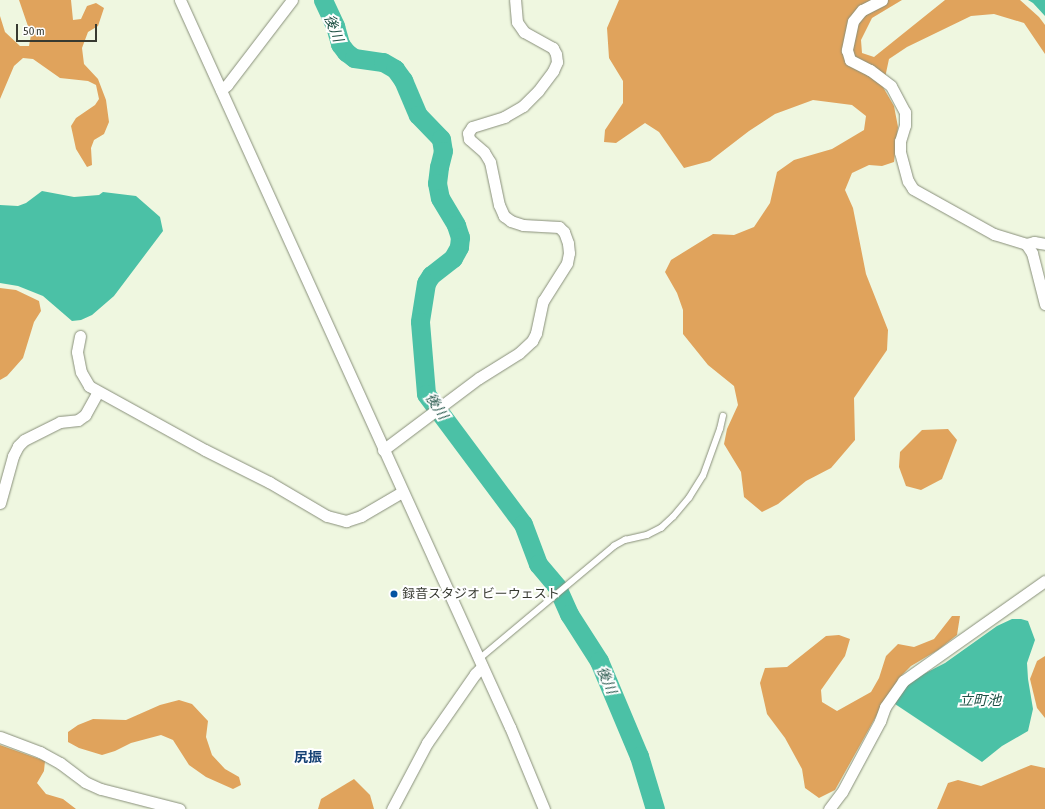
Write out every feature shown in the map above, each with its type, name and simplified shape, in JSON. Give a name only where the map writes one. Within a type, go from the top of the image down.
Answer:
[{"type":"street","points":[[180,0],[402,492],[510,727],[544,809]]},
{"type":"street","points":[[221,90],[227,85],[292,0]]},
{"type":"street","points":[[383,450],[480,378],[519,352],[532,341],[536,333],[542,301],[567,263],[569,254],[568,243],[564,232],[559,227],[522,225],[511,221],[504,216],[499,205],[490,162],[484,152],[469,139],[468,133],[472,127],[504,117],[523,106],[538,91],[553,71],[557,62],[556,54],[552,48],[524,32],[517,22],[514,0]]},
{"type":"street","points":[[882,0],[862,10],[852,22],[847,50],[850,60],[870,70],[891,86],[905,112],[905,125],[900,142],[900,152],[908,181],[913,189],[994,234],[1026,244],[1034,242],[1045,244]]},
{"type":"street","points":[[1026,244],[1032,253],[1045,304]]},
{"type":"street","points":[[80,336],[77,352],[81,372],[89,386],[205,450],[269,482],[328,516],[346,522],[361,516],[402,492]]},
{"type":"street","points":[[0,503],[13,456],[18,446],[24,440],[60,422],[78,420],[85,415],[98,392]]},
{"type":"street","points":[[829,809],[842,792],[880,721],[885,707],[903,680],[1045,581]]},
{"type":"street","points":[[392,809],[427,743],[475,674],[480,663]]},
{"type":"street","points":[[0,737],[40,752],[60,763],[86,782],[101,790],[179,809]]},
{"type":"lane","points":[[480,663],[556,595],[614,546],[626,540],[647,535],[661,528],[673,517],[690,498],[703,476],[720,429],[723,416]]},
{"type":"shaded area","points":[[19,0],[71,0],[73,20],[81,19],[87,6],[96,3],[104,8],[98,26],[88,32],[82,48],[84,64],[98,79],[106,100],[109,122],[104,134],[94,140],[91,148],[92,165],[87,167],[76,149],[71,126],[76,118],[95,105],[99,99],[96,85],[88,81],[60,78],[33,59],[23,58],[14,66],[0,99],[0,16],[5,32],[20,46],[29,46],[31,35]]},
{"type":"shaded area","points":[[619,0],[902,0],[872,18],[861,40],[862,53],[874,57],[945,0],[1020,0],[1039,17],[1045,25],[1045,54],[1024,23],[994,14],[971,16],[907,47],[889,59],[883,87],[894,106],[898,127],[894,162],[882,166],[869,165],[852,173],[845,190],[853,208],[866,274],[888,330],[887,350],[854,398],[855,440],[831,468],[806,481],[778,504],[762,512],[744,497],[741,472],[724,444],[727,429],[738,405],[734,386],[708,365],[683,334],[683,310],[677,293],[665,272],[671,260],[713,234],[734,235],[754,227],[770,203],[777,172],[794,160],[832,149],[864,130],[866,116],[852,105],[813,100],[775,114],[749,131],[710,161],[684,168],[659,132],[645,123],[616,143],[604,142],[605,130],[623,103],[623,81],[609,58],[607,28]]},
{"type":"shaded area","points":[[0,288],[16,290],[39,301],[41,311],[34,322],[23,358],[7,376],[0,380]]},
{"type":"shaded area","points":[[948,429],[957,440],[942,479],[921,490],[906,486],[899,467],[900,452],[922,430]]},
{"type":"shaded area","points":[[952,616],[960,616],[957,635],[938,650],[911,666],[902,675],[888,695],[835,790],[819,798],[805,788],[802,769],[785,738],[767,714],[760,683],[765,668],[787,667],[826,636],[839,635],[850,639],[845,656],[821,690],[822,702],[837,711],[871,692],[879,678],[886,656],[898,644],[914,647],[934,639]]},
{"type":"shaded area","points":[[1045,656],[1045,718],[1037,708],[1030,679],[1037,661]]},
{"type":"shaded area","points":[[179,700],[192,704],[208,721],[206,737],[212,755],[225,769],[239,777],[241,785],[233,789],[206,777],[189,765],[173,740],[161,735],[131,743],[115,751],[102,755],[79,748],[68,742],[68,732],[78,725],[93,719],[126,720],[160,705]]},
{"type":"shaded area","points":[[0,745],[45,761],[44,771],[37,783],[46,794],[63,799],[76,809],[0,809]]},
{"type":"shaded area","points":[[1031,765],[1045,768],[1045,809],[937,809],[948,783],[958,780],[981,786]]},
{"type":"shaded area","points":[[354,779],[370,795],[374,809],[318,809],[321,799]]},
{"type":"water","points":[[1028,0],[1045,0],[1045,16],[1033,3]]},
{"type":"water","points":[[42,191],[74,197],[99,195],[103,192],[136,196],[160,217],[163,231],[114,296],[92,315],[81,320],[72,321],[43,296],[18,286],[0,283],[0,205],[18,206],[26,203]]},
{"type":"water","name":"立町池","points":[[1012,619],[1028,621],[1035,640],[1027,663],[1033,709],[1028,731],[1002,746],[982,762],[895,704],[903,690],[914,679],[945,663],[997,626]]},
{"type":"waterway","name":"後川","points":[[323,0],[335,26],[340,44],[346,52],[354,58],[383,62],[395,69],[403,80],[418,115],[441,139],[443,151],[437,183],[440,198],[456,225],[460,237],[459,247],[453,258],[431,275],[426,283],[420,322],[426,394],[523,524],[538,564],[557,587],[569,614],[599,661],[639,756],[655,809]]},
{"type":"place","name":"録音スタジオ ビーウェスト","points":[[394,594]]},
{"type":"district","name":"尻振","points":[[308,757]]}]
